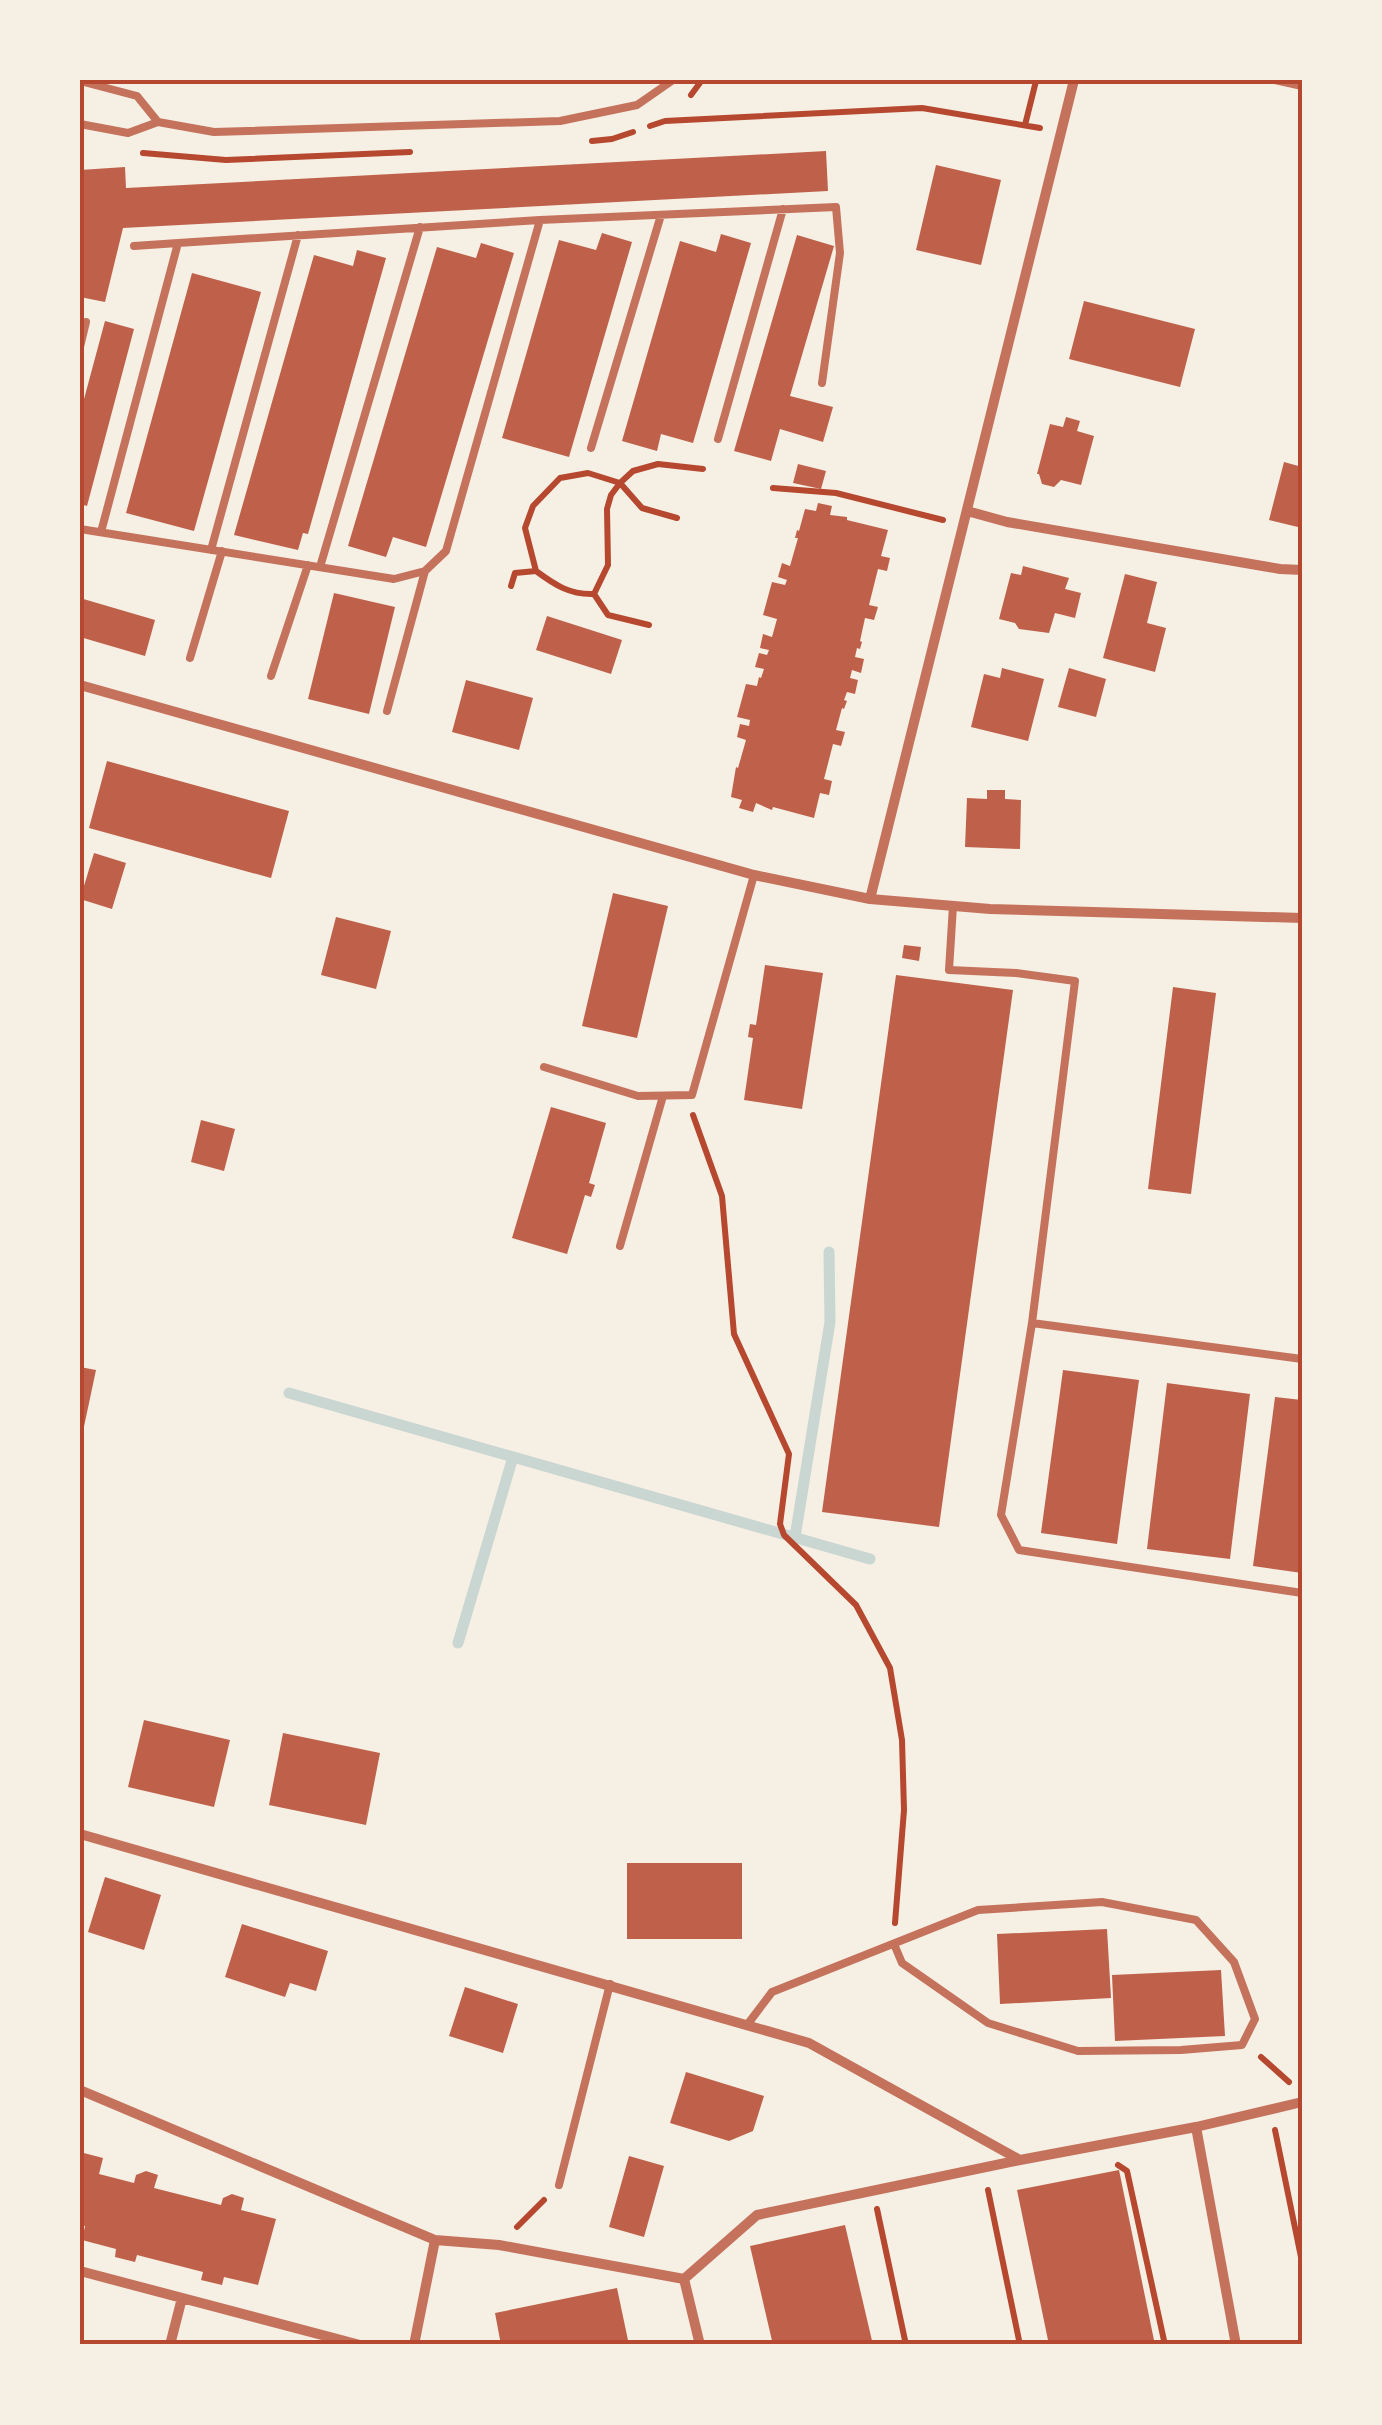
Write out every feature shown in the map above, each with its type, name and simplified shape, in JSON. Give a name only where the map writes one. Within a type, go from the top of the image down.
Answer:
[{"type":"street","points":[[870,900],[1074,80]]},
{"type":"street","points":[[966,511],[1007,522],[1302,570]]},
{"type":"street","points":[[80,684],[754,875],[870,900],[990,910],[1302,918]]},
{"type":"street","points":[[80,1834],[808,2042],[1020,2160]]},
{"type":"street","points":[[80,2090],[435,2240],[499,2245],[684,2279]]},
{"type":"street","points":[[684,2279],[757,2215],[1302,2102]]},
{"type":"street","points":[[1196,2127],[1236,2345]]},
{"type":"street","points":[[414,2345],[435,2240]]},
{"type":"street","points":[[80,2271],[360,2345]]},
{"type":"street","points":[[684,2279],[700,2345]]},
{"type":"street","points":[[170,2345],[182,2298]]},
{"type":"lane","points":[[80,124],[128,133],[158,122],[214,132],[560,122],[637,105],[673,80]]},
{"type":"lane","points":[[1275,80],[1302,86]]},
{"type":"lane","points":[[80,81],[137,96],[158,122]]},
{"type":"lane","points":[[134,246],[836,206],[840,254],[822,383]]},
{"type":"lane","points":[[718,440],[783,209]]},
{"type":"lane","points":[[591,448],[661,215]]},
{"type":"lane","points":[[80,529],[394,579],[426,571],[446,552],[540,220]]},
{"type":"lane","points":[[320,567],[420,227]]},
{"type":"lane","points":[[190,658],[298,235]]},
{"type":"lane","points":[[101,532],[178,243]]},
{"type":"lane","points":[[80,347],[86,322]]},
{"type":"lane","points":[[272,676],[308,565]]},
{"type":"lane","points":[[387,711],[426,571]]},
{"type":"lane","points":[[544,1066],[638,1096],[692,1096],[754,875]]},
{"type":"lane","points":[[953,906],[949,970],[1075,981],[1032,1323],[1001,1515],[1019,1550],[1302,1593]]},
{"type":"lane","points":[[620,1246],[663,1096]]},
{"type":"lane","points":[[1032,1323],[1302,1359]]},
{"type":"lane","points":[[747,2025],[772,1992],[978,1910],[1102,1902],[1196,1920],[1234,1962],[1255,2019],[1242,2045],[1078,2051],[988,2023],[902,1963],[894,1944]]},
{"type":"lane","points":[[559,2185],[610,1984]]},
{"type":"path","points":[[1025,125],[1034,80]]},
{"type":"path","points":[[594,594],[608,564],[607,509],[620,483],[633,471],[658,464],[703,470]]},
{"type":"path","points":[[536,572],[525,528],[533,506],[560,478],[588,473],[620,483],[642,508],[677,518]]},
{"type":"path","points":[[773,488],[836,492],[962,524]]},
{"type":"path","points":[[511,586],[515,573],[536,572],[560,588],[594,594]]},
{"type":"path","points":[[594,594],[608,615],[650,625]]},
{"type":"path","points":[[692,1096],[692,1112],[722,1196],[734,1334],[789,1454],[780,1524],[784,1535],[856,1605],[890,1668],[902,1740],[904,1810],[894,1944]]},
{"type":"path","points":[[1248,2032],[1256,2052],[1302,2091]]},
{"type":"path","points":[[1271,2110],[1302,2262]]},
{"type":"path","points":[[1089,2147],[1128,2171],[1165,2345]]},
{"type":"path","points":[[983,2168],[1020,2345]]},
{"type":"path","points":[[499,2245],[559,2185]]},
{"type":"path","points":[[873,2191],[906,2345]]},
{"type":"building","points":[[826,151],[828,191],[123,228],[105,302],[80,297],[80,170],[125,167],[126,188]]},
{"type":"building","points":[[936,165],[1001,180],[981,265],[916,250]]},
{"type":"building","points":[[602,233],[632,242],[569,457],[502,438],[559,240],[596,250]]},
{"type":"building","points":[[721,234],[751,243],[693,443],[661,434],[657,451],[622,441],[680,241],[716,252]]},
{"type":"building","points":[[797,235],[834,246],[790,396],[833,407],[823,442],[780,429],[771,461],[734,451]]},
{"type":"building","points":[[481,243],[514,253],[426,547],[393,537],[386,557],[348,546],[437,247],[476,258]]},
{"type":"building","points":[[357,250],[386,258],[308,534],[303,533],[298,550],[234,535],[314,255],[353,266]]},
{"type":"building","points":[[192,273],[261,292],[194,531],[126,513]]},
{"type":"building","points":[[1084,301],[1195,329],[1180,387],[1069,359]]},
{"type":"building","points":[[105,321],[134,329],[87,506],[80,504],[80,414]]},
{"type":"building","points":[[1066,417],[1080,421],[1077,431],[1094,436],[1081,485],[1061,480],[1054,487],[1042,484],[1037,474],[1050,424],[1063,427]]},
{"type":"building","points":[[1284,462],[1302,467],[1302,528],[1269,520]]},
{"type":"building","points":[[798,464],[826,471],[821,489],[793,483]]},
{"type":"building","points":[[818,503],[832,506],[830,515],[888,530],[881,556],[890,558],[887,571],[878,569],[869,605],[878,607],[874,620],[865,618],[862,642],[857,648],[855,657],[864,659],[861,673],[852,670],[850,678],[858,680],[855,694],[847,692],[836,730],[845,732],[841,746],[833,744],[824,779],[832,781],[829,795],[820,793],[814,818],[756,803],[753,812],[739,808],[742,800],[731,797],[746,740],[737,737],[740,724],[749,726],[750,720],[737,717],[746,684],[757,686],[761,678],[764,669],[755,667],[759,653],[767,655],[769,650],[760,648],[763,634],[772,637],[777,619],[763,615],[772,582],[785,585],[787,580],[778,577],[782,563],[790,566],[805,509],[816,511]]},
{"type":"building","points":[[1023,566],[1069,578],[1065,589],[1081,593],[1075,618],[1055,613],[1049,633],[1019,629],[1015,623],[999,619],[1011,573],[1021,575]]},
{"type":"building","points":[[1125,574],[1157,582],[1147,623],[1166,628],[1155,672],[1103,658]]},
{"type":"building","points":[[334,593],[395,607],[369,714],[308,699]]},
{"type":"building","points":[[80,598],[155,620],[145,656],[80,637]]},
{"type":"building","points":[[547,616],[622,640],[611,674],[536,650]]},
{"type":"building","points":[[1002,668],[1044,679],[1028,741],[971,727],[984,674],[1000,678]]},
{"type":"building","points":[[1069,668],[1106,679],[1096,717],[1058,707]]},
{"type":"building","points":[[466,680],[533,698],[519,750],[452,732]]},
{"type":"building","points":[[107,761],[289,811],[271,878],[89,828]]},
{"type":"building","points":[[987,790],[1005,790],[1005,799],[1021,800],[1020,849],[965,847],[967,798],[987,799]]},
{"type":"building","points":[[94,853],[126,863],[112,909],[80,899]]},
{"type":"building","points":[[613,893],[668,906],[637,1038],[582,1026]]},
{"type":"building","points":[[336,917],[391,931],[376,989],[321,975]]},
{"type":"building","points":[[904,945],[921,947],[919,961],[902,958]]},
{"type":"building","points":[[765,965],[823,973],[802,1109],[744,1100],[753,1038],[748,1037],[750,1024],[756,1025]]},
{"type":"building","points":[[896,975],[1013,990],[939,1527],[822,1512]]},
{"type":"building","points":[[1173,987],[1216,993],[1191,1194],[1148,1189]]},
{"type":"building","points":[[551,1107],[606,1123],[589,1183],[595,1185],[591,1197],[585,1195],[567,1254],[512,1238]]},
{"type":"building","points":[[201,1120],[235,1129],[224,1171],[191,1162]]},
{"type":"building","points":[[80,1367],[96,1370],[82,1436],[80,1436]]},
{"type":"building","points":[[1063,1370],[1139,1380],[1117,1544],[1041,1533]]},
{"type":"building","points":[[1167,1383],[1250,1394],[1230,1559],[1147,1549]]},
{"type":"building","points":[[1275,1397],[1302,1400],[1302,1573],[1253,1566]]},
{"type":"building","points":[[144,1720],[230,1740],[214,1807],[128,1787]]},
{"type":"building","points":[[283,1733],[380,1753],[366,1825],[269,1805]]},
{"type":"building","points":[[627,1863],[742,1863],[742,1939],[627,1939]]},
{"type":"building","points":[[105,1877],[161,1895],[144,1950],[88,1932]]},
{"type":"building","points":[[242,1924],[328,1951],[316,1991],[290,1983],[285,1997],[225,1977]]},
{"type":"building","points":[[1107,1929],[1111,1998],[1000,2004],[997,1934]]},
{"type":"building","points":[[1221,1970],[1225,2036],[1115,2041],[1112,1975]]},
{"type":"building","points":[[465,1987],[518,2004],[503,2053],[449,2036]]},
{"type":"building","points":[[686,2072],[764,2096],[753,2131],[729,2141],[670,2123]]},
{"type":"building","points":[[80,2152],[103,2158],[99,2174],[134,2183],[136,2175],[146,2171],[158,2175],[154,2188],[221,2205],[223,2198],[232,2194],[244,2198],[241,2210],[276,2219],[258,2285],[224,2277],[222,2285],[201,2280],[203,2272],[137,2255],[135,2262],[115,2257],[116,2249],[82,2240],[85,2226],[80,2225]]},
{"type":"building","points":[[629,2156],[664,2166],[644,2237],[609,2227]]},
{"type":"building","points":[[1119,2170],[1155,2345],[1049,2345],[1017,2190]]},
{"type":"building","points":[[845,2225],[873,2345],[773,2345],[750,2246]]},
{"type":"building","points":[[617,2288],[629,2345],[501,2345],[495,2313]]},
{"type":"waterway","points":[[795,1537],[830,1322],[829,1252]]},
{"type":"waterway","points":[[289,1393],[870,1559]]},
{"type":"waterway","points":[[458,1643],[513,1457]]}]
